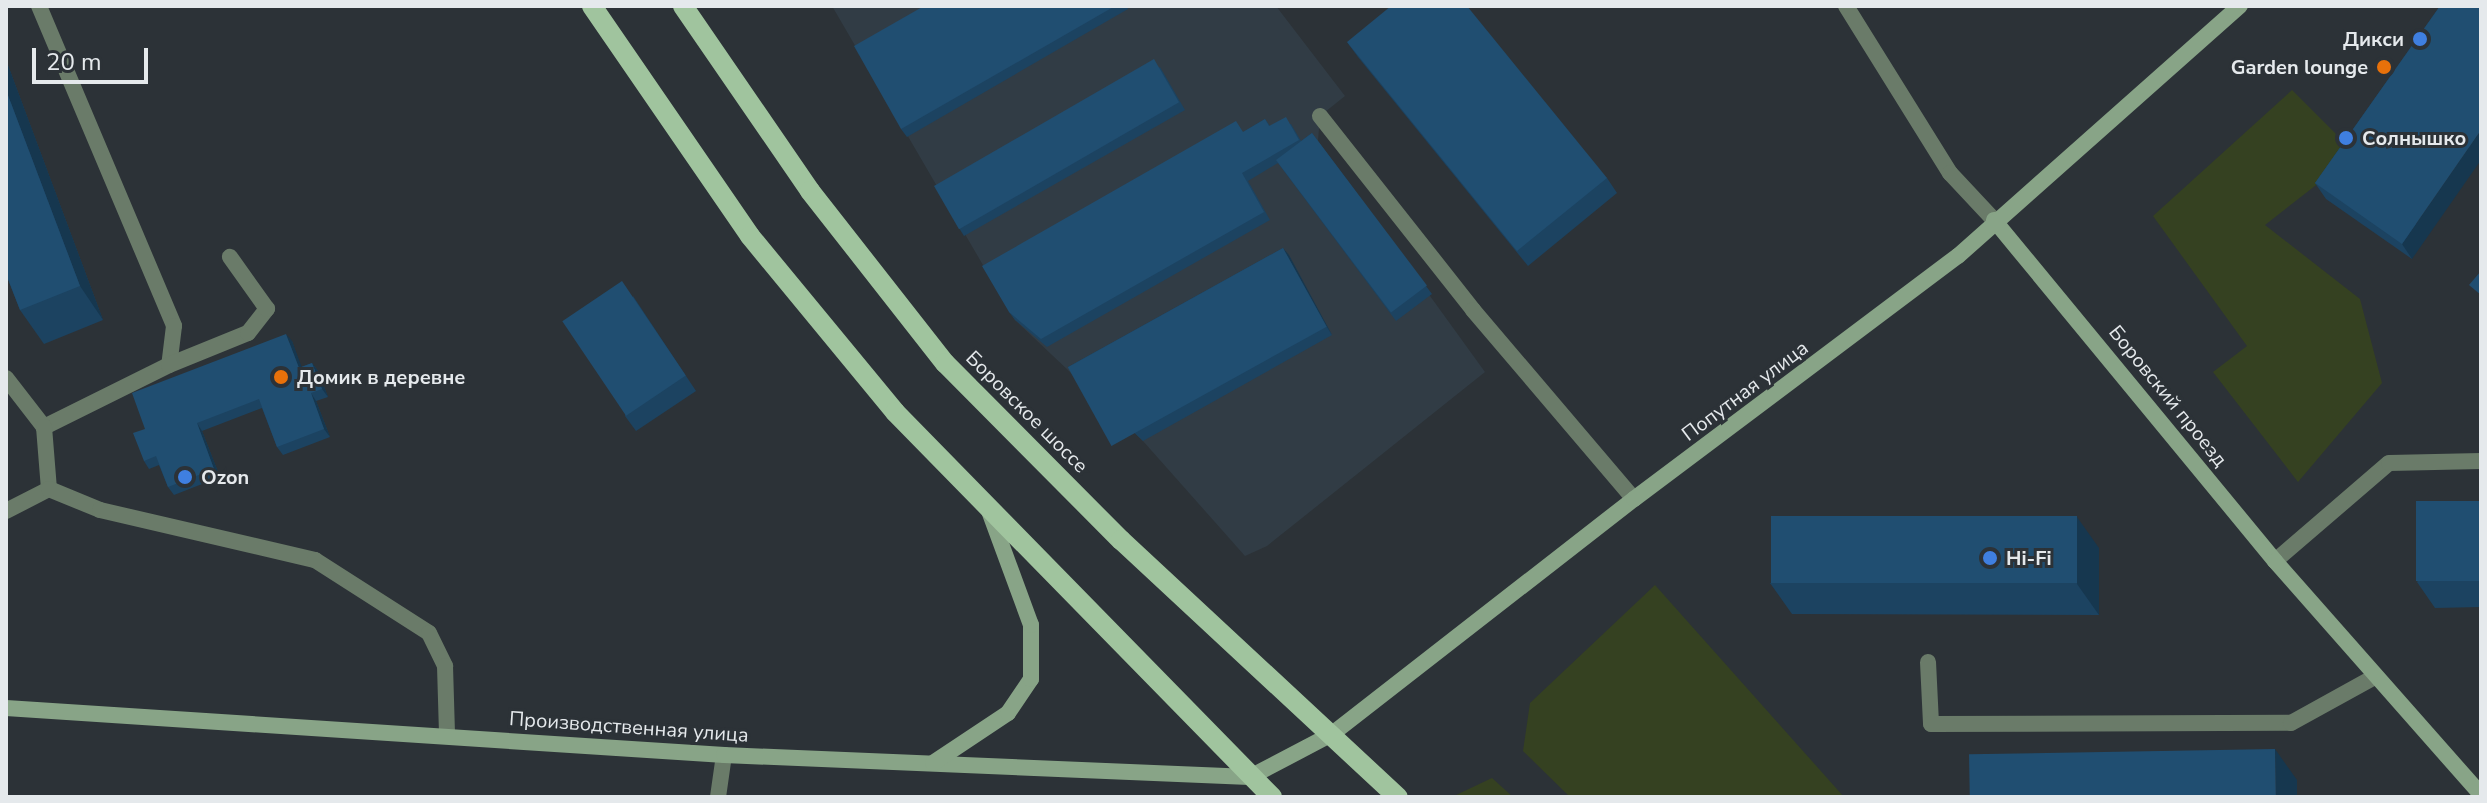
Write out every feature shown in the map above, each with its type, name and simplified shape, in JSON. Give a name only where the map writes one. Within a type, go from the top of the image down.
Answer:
[{"type":"main road","points":[[592,6],[750,236],[895,412],[1272,797]]},
{"type":"main road","name":"Боровское шоссе","points":[[683,6],[810,191],[945,363],[1121,540],[1398,797]]},
{"type":"street","points":[[39,6],[174,326],[169,365]]},
{"type":"street","name":"Боровский проезд","points":[[1846,6],[1950,173],[1994,220],[2275,561],[2481,795]]},
{"type":"street","name":"Попутная улица","points":[[1250,777],[1332,734],[1634,499],[1958,256],[1994,220],[2240,6]]},
{"type":"street","points":[[1320,116],[1473,310],[1634,499]]},
{"type":"street","points":[[44,427],[169,365],[248,333],[267,309],[230,257]]},
{"type":"street","points":[[6,378],[44,427],[49,489]]},
{"type":"street","points":[[2275,561],[2389,463],[2481,461]]},
{"type":"street","points":[[6,511],[49,489],[100,510],[315,560],[429,633],[445,666],[447,735]]},
{"type":"street","points":[[933,763],[1008,713],[1031,679],[1031,625],[987,507]]},
{"type":"street","points":[[1928,662],[1931,724],[2291,723],[2376,676]]},
{"type":"street","name":"Производственная улица","points":[[6,708],[724,755],[933,763],[1121,776],[1250,777]]},
{"type":"street","points":[[718,797],[724,755]]},
{"type":"shaded area","points":[[832,6],[1276,6],[1345,96],[1320,116],[1318,141],[1485,372],[1267,546],[1245,556],[1143,441],[1015,320]]},
{"type":"green space","points":[[2292,90],[2356,154],[2265,225],[2360,299],[2382,383],[2298,482],[2213,372],[2247,346],[2153,216]]},
{"type":"green space","points":[[1655,585],[1844,797],[1570,797],[1523,751],[1530,703]]},
{"type":"green space","points":[[1492,778],[1513,797],[1454,796]]},
{"type":"building","points":[[924,6],[1115,6],[901,129],[854,46]]},
{"type":"building","points":[[1391,6],[1467,6],[1607,178],[1517,251],[1347,42]]},
{"type":"building","points":[[2440,6],[2481,6],[2481,130],[2402,244],[2315,183]]},
{"type":"building","points":[[1154,59],[1179,102],[959,229],[934,186]]},
{"type":"building","points":[[6,90],[80,286],[20,310],[6,274]]},
{"type":"building","points":[[1286,117],[1299,140],[1242,173],[1264,212],[1041,339],[1009,312],[982,266],[1236,121],[1243,132],[1265,119],[1269,126]]},
{"type":"building","points":[[1312,133],[1427,286],[1391,313],[1276,160]]},
{"type":"building","points":[[1283,248],[1327,327],[1111,446],[1068,367]]},
{"type":"building","points":[[2481,271],[2481,295],[2469,285]]},
{"type":"building","points":[[622,281],[686,376],[626,416],[562,321]]},
{"type":"building","points":[[286,334],[299,368],[312,363],[322,389],[311,393],[324,429],[277,447],[259,399],[197,423],[214,469],[168,487],[156,456],[144,461],[133,433],[145,429],[132,393]]},
{"type":"building","points":[[2416,501],[2481,501],[2481,581],[2416,581]]},
{"type":"building","points":[[1771,516],[2077,516],[2077,583],[1771,583]]},
{"type":"building","points":[[2275,749],[2276,797],[1970,797],[1969,754]]},
{"type":"place","name":"Дикси","points":[[2420,39]]},
{"type":"place","name":"Garden lounge","points":[[2384,67]]},
{"type":"place","name":"Солнышко","points":[[2346,138]]},
{"type":"place","name":"Домик в деревне","points":[[281,377]]},
{"type":"place","name":"Ozon","points":[[185,477]]},
{"type":"place","name":"Hi-Fi","points":[[1990,558]]}]
